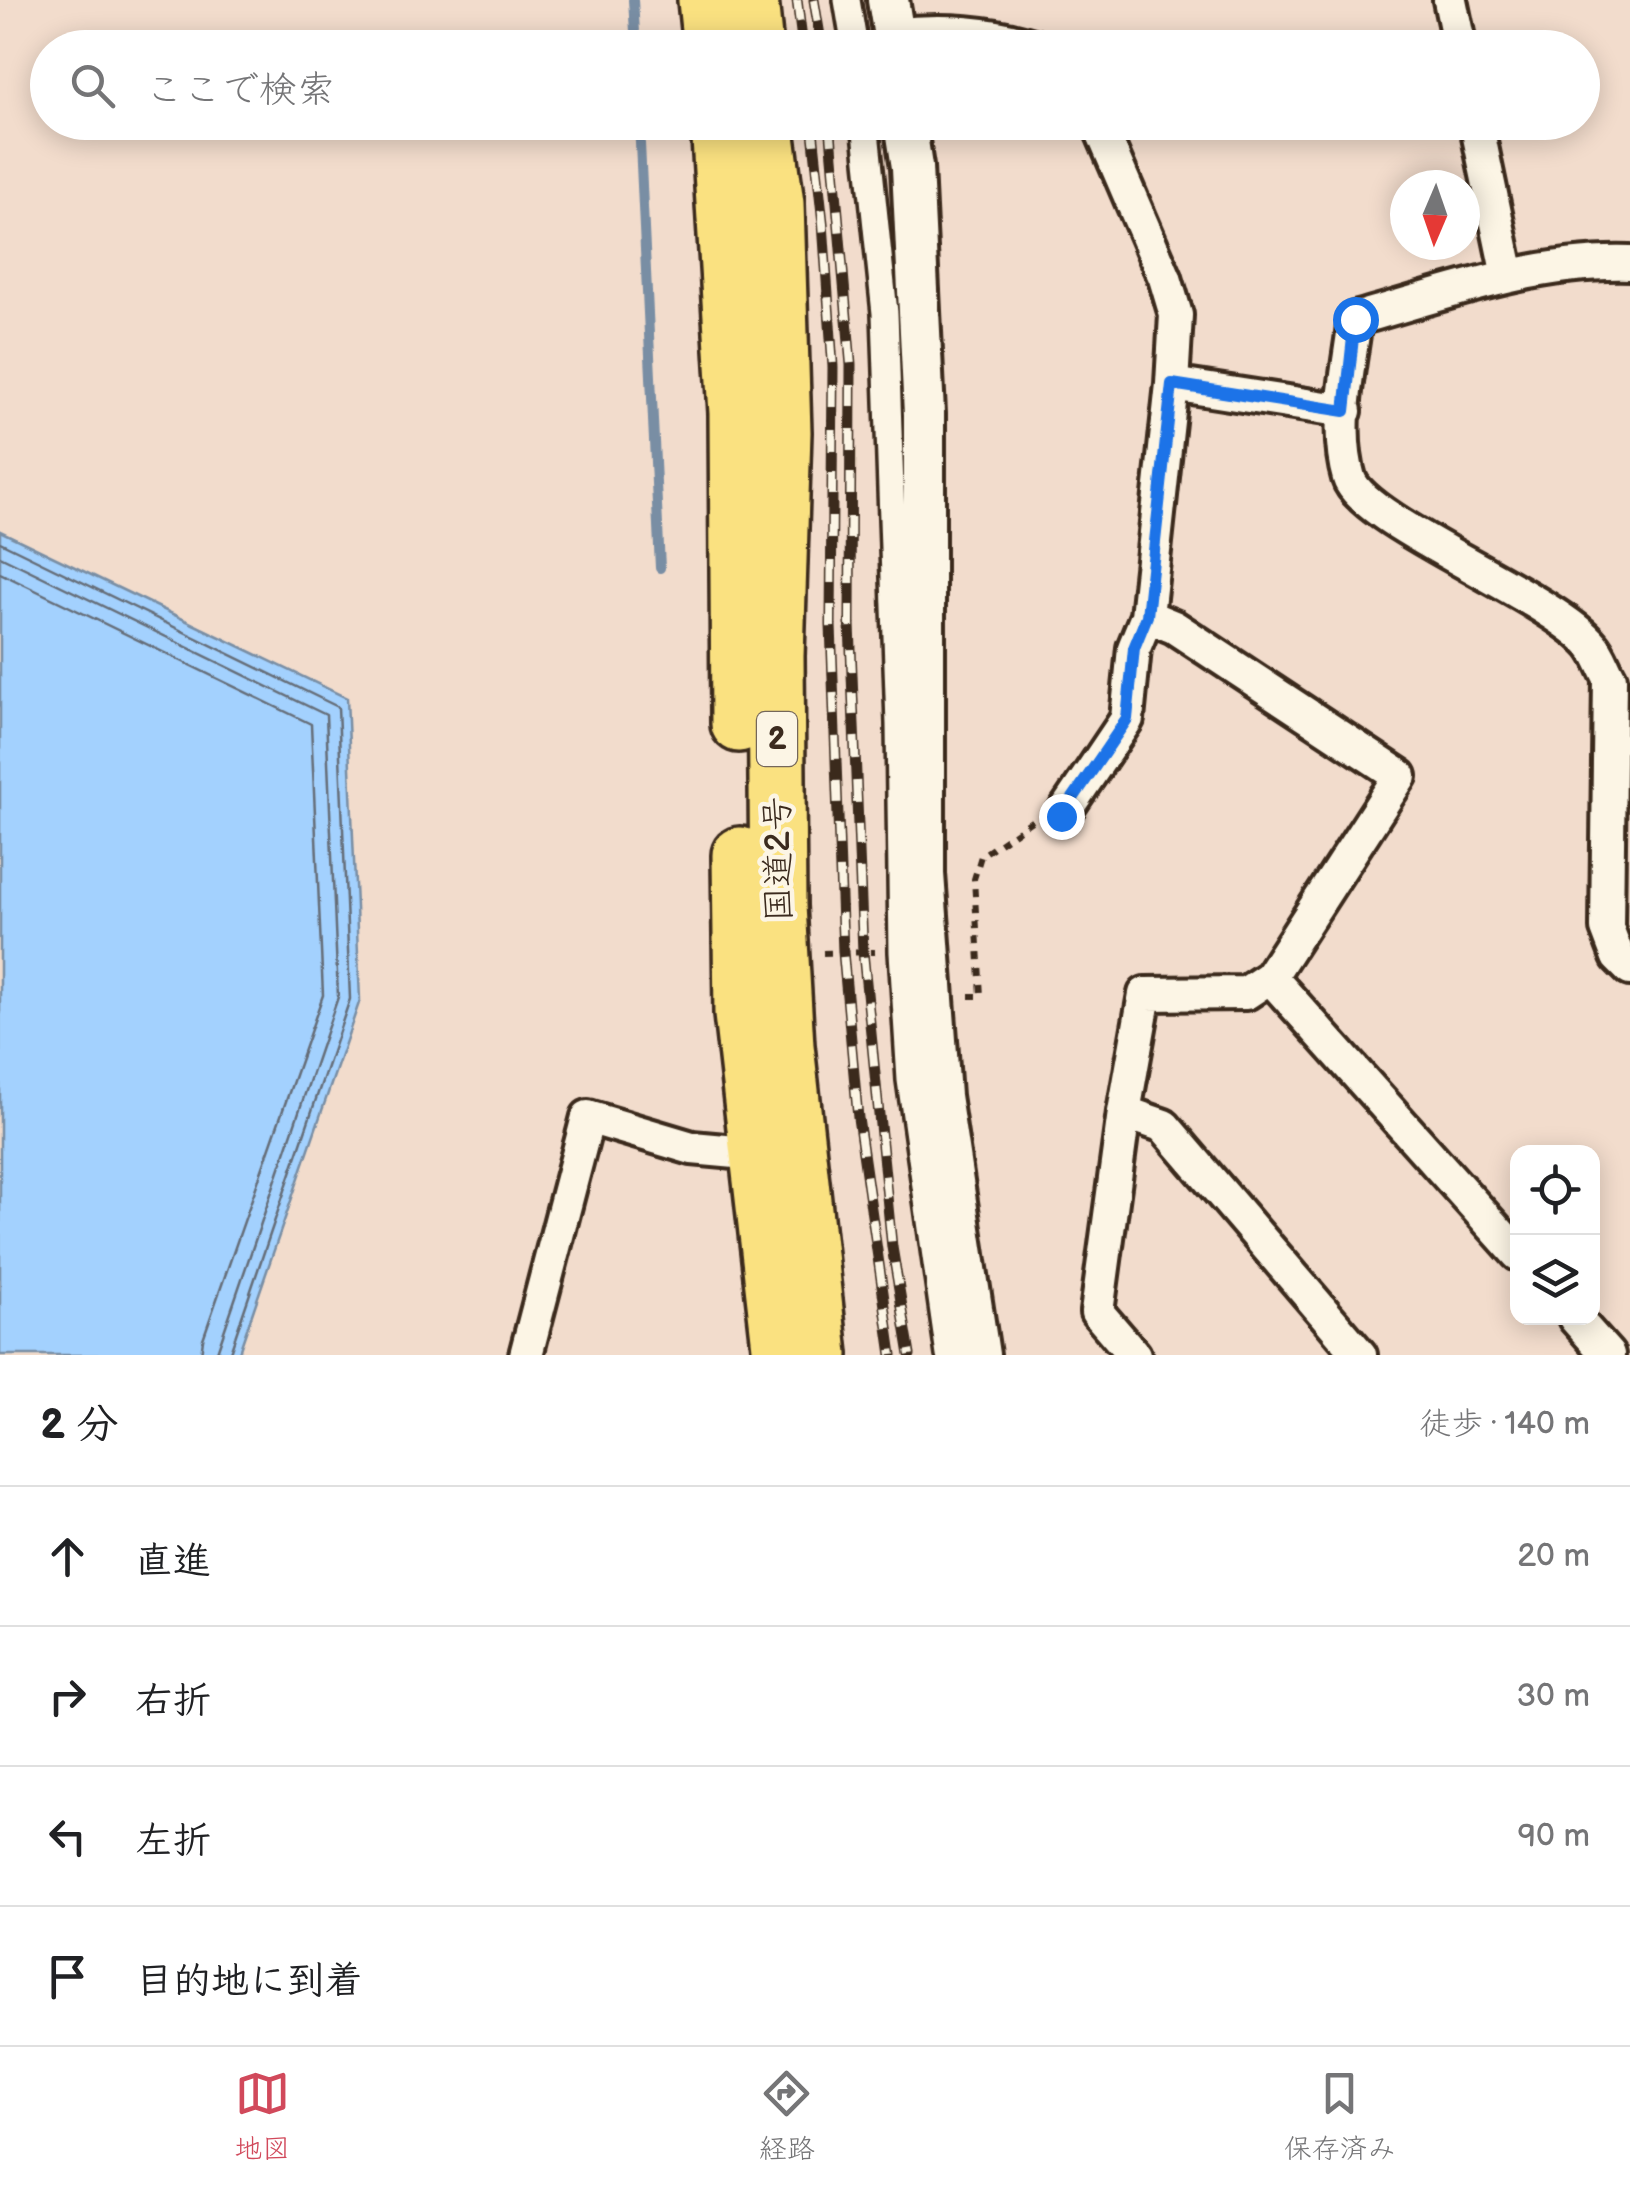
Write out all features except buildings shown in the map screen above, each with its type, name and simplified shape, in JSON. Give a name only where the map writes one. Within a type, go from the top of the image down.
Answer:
[{"type":"highway","points":[[706,0],[709,30]]},
{"type":"highway","points":[[750,0],[753,30]]},
{"type":"highway","name":"国道2号","points":[[719,140],[737,413],[742,1014],[780,1355]]},
{"type":"highway","name":"国道2号","points":[[767,140],[776,204],[783,432],[776,656],[781,954],[786,1046],[820,1355]]},
{"type":"street","points":[[847,0],[852,30]]},
{"type":"street","points":[[1450,0],[1456,30]]},
{"type":"street","points":[[868,140],[885,313],[902,952],[910,1080],[949,1355]]},
{"type":"street","points":[[908,140],[924,414],[924,874],[940,1096],[979,1355]]},
{"type":"street","points":[[1061,816],[1127,719],[1134,648],[1147,616],[1172,384],[1176,315],[1165,278],[1106,140]]},
{"type":"street","points":[[1480,140],[1508,276]]},
{"type":"street","points":[[1630,264],[1589,262],[1508,276],[1355,319],[1343,454],[1350,484],[1378,509],[1564,621],[1592,645],[1610,678],[1606,928],[1618,957],[1630,969]]},
{"type":"street","points":[[1172,384],[1345,411]]},
{"type":"street","points":[[1134,1355],[1097,1312],[1124,1112],[1145,994],[1246,992],[1270,977],[1400,776],[1174,626],[1147,616]]},
{"type":"street","points":[[1270,977],[1510,1245]]},
{"type":"street","points":[[1124,1112],[1164,1126],[1360,1355]]},
{"type":"street","points":[[526,1355],[588,1117],[692,1148],[758,1154]]},
{"type":"street","points":[[1581,1325],[1608,1355]]},
{"type":"path","points":[[932,997],[982,996],[974,878],[981,856],[1041,816],[1061,816]]},
{"type":"path","points":[[781,954],[902,952]]},
{"type":"water","points":[[0,531],[347,698],[360,1000],[238,1355],[0,1355]]},
{"type":"waterway","points":[[633,0],[635,30]]},
{"type":"waterway","points":[[640,140],[660,568]]},
{"type":"railway","points":[[797,0],[801,30]]},
{"type":"railway","points":[[814,0],[819,30]]},
{"type":"railway","points":[[814,140],[833,367],[831,625],[843,952],[858,1118],[892,1355]]},
{"type":"railway","points":[[832,140],[851,365],[850,624],[863,952],[892,1247],[910,1355]]},
{"type":"route","points":[[1061,816],[1127,719],[1134,648],[1147,616],[1172,384],[1345,411],[1355,319]]}]
